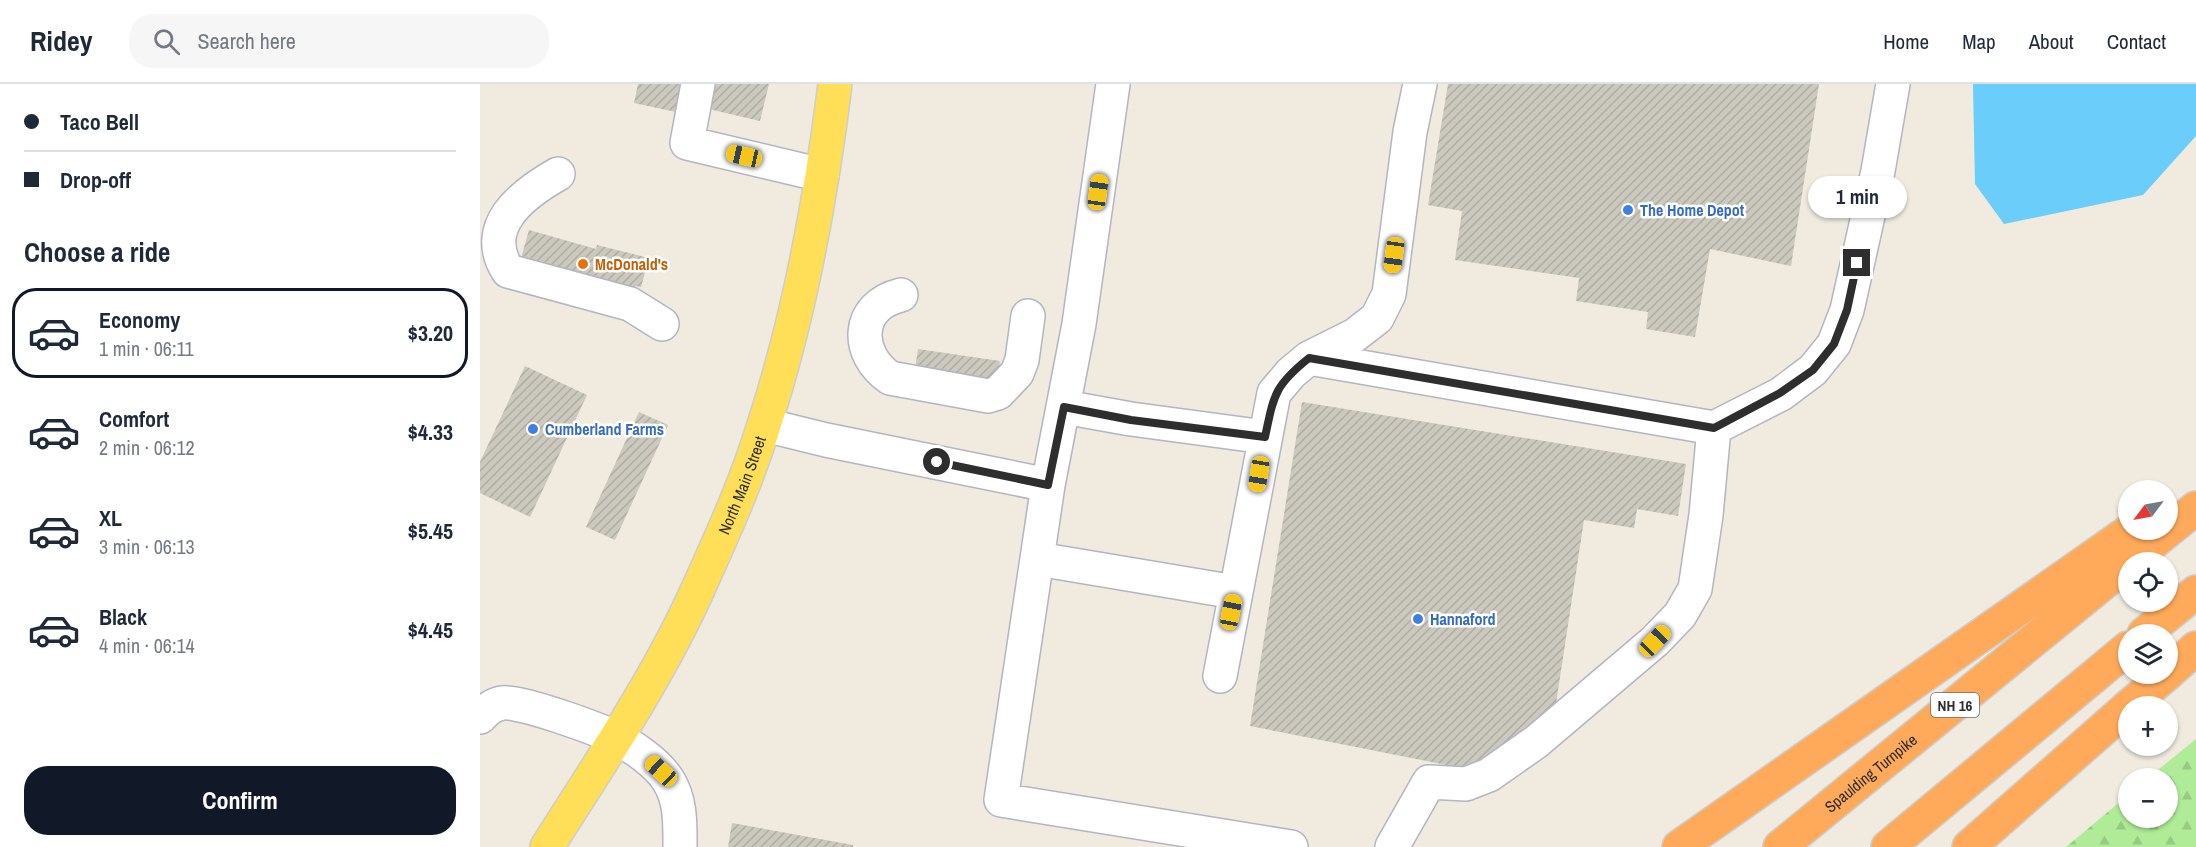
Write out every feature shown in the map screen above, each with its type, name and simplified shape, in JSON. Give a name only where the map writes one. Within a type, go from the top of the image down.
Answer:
[{"type":"highway","points":[[2178,497],[2196,484]]},
{"type":"highway","name":"Spaulding Turnpike","points":[[2142,552],[2196,508]]},
{"type":"highway","points":[[1679,847],[2118,539]]},
{"type":"highway","name":"Spaulding Turnpike","points":[[1780,847],[2118,572]]},
{"type":"highway","points":[[2156,624],[2196,592]]},
{"type":"highway","points":[[2178,664],[2196,648]]},
{"type":"highway","points":[[1888,847],[2118,656]]},
{"type":"highway","points":[[2141,696],[2155,684]]},
{"type":"highway","points":[[1969,847],[2118,717]]},
{"type":"main road","name":"North Main Street","points":[[548,847],[648,686],[697,590],[765,425],[795,312],[822,175],[835,84]]},
{"type":"street","points":[[698,84],[687,143],[822,175]]},
{"type":"street","points":[[1113,84],[1079,324],[1048,485],[1002,800],[1291,847]]},
{"type":"street","points":[[1220,676],[1274,393],[1291,373],[1309,358],[1355,335],[1377,318],[1389,294],[1410,132],[1420,84]]},
{"type":"street","points":[[1309,358],[1714,428],[1780,393],[1813,370],[1834,344],[1847,310],[1878,171],[1893,84]]},
{"type":"street","points":[[558,174],[505,207],[489,222],[484,235],[486,246],[495,261],[507,271],[630,304],[662,324]]},
{"type":"street","points":[[901,296],[888,298],[878,307],[865,330],[864,342],[877,369],[890,378],[988,396],[1007,386],[1017,373],[1028,316]]},
{"type":"street","points":[[1064,407],[1131,420],[1265,437]]},
{"type":"street","points":[[765,425],[826,440],[1048,485]]},
{"type":"street","points":[[1392,847],[1429,782],[1466,784],[1489,776],[1536,742],[1655,641],[1680,615],[1695,589],[1706,515],[1714,428]]},
{"type":"street","points":[[1038,559],[1235,592]]},
{"type":"street","points":[[480,717],[490,707],[504,702],[524,705],[615,737],[647,758],[669,781],[680,816],[680,847]]},
{"type":"green space","points":[[2196,739],[2196,847],[2066,847],[2118,803],[2118,828],[2178,828],[2178,768],[2160,768],[2178,756]]},
{"type":"water","points":[[1973,84],[2196,84],[2196,136],[2143,195],[2004,224],[1975,184]]},
{"type":"building","points":[[638,84],[682,84],[676,112],[634,103]]},
{"type":"building","points":[[705,84],[769,84],[760,121],[700,107]]},
{"type":"building","name":"The Home Depot","points":[[1448,84],[1819,84],[1791,266],[1710,249],[1695,337],[1646,329],[1648,312],[1576,301],[1579,278],[1455,260],[1462,211],[1428,205]]},
{"type":"building","name":"McDonald's","points":[[529,230],[596,249],[597,245],[649,258],[641,287],[636,286],[633,300],[518,269]]},
{"type":"building","points":[[918,349],[1000,361],[996,388],[914,376]]},
{"type":"building","name":"Cumberland Farms","points":[[525,366],[587,395],[530,517],[480,493],[480,462]]},
{"type":"building","name":"Hannaford","points":[[1302,402],[1686,464],[1678,516],[1637,509],[1634,528],[1584,520],[1555,710],[1482,772],[1250,726]]},
{"type":"building","points":[[639,412],[668,425],[615,540],[586,527]]},
{"type":"building","points":[[732,823],[853,845],[853,847],[728,847]]},
{"type":"place","name":"The Home Depot","points":[[1628,210]]},
{"type":"place","name":"McDonald's","points":[[583,264]]},
{"type":"place","name":"Cumberland Farms","points":[[533,429]]},
{"type":"place","name":"Hannaford","points":[[1418,619]]},
{"type":"route","points":[[937,462],[1048,485],[1064,407],[1131,420],[1265,437],[1274,393],[1291,373],[1309,358],[1714,428],[1780,393],[1813,370],[1834,344],[1847,310],[1857,263]]}]
